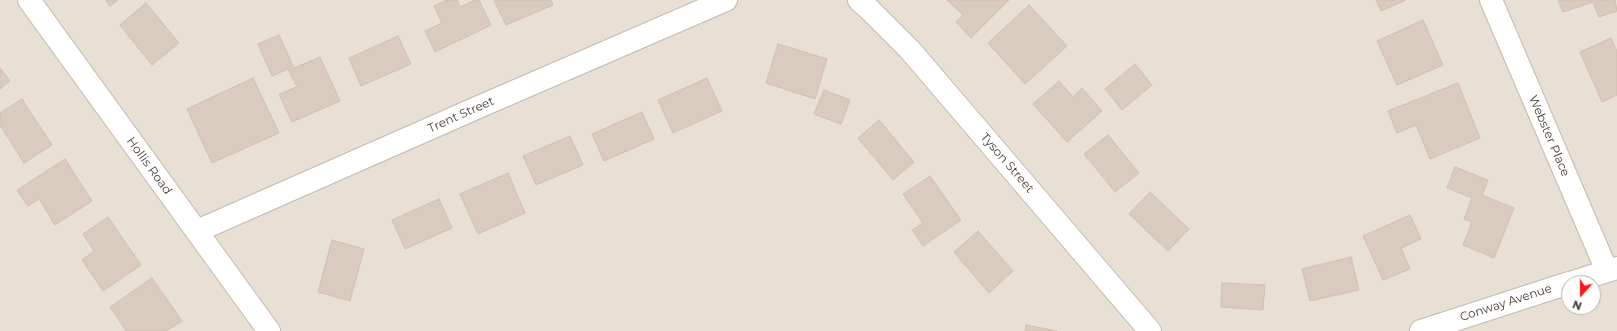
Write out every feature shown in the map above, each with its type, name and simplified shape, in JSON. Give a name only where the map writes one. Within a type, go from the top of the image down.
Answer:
[{"type":"street","name":"Hollis Road","points":[[29,0],[269,331]]},
{"type":"street","name":"Trent Street","points":[[196,231],[726,0]]},
{"type":"street","name":"Tyson Street","points":[[858,0],[910,50],[1150,331]]},
{"type":"street","name":"Webster Place","points":[[1491,0],[1612,269]]},
{"type":"street","name":"Conway Avenue","points":[[1594,275],[1612,269]]},
{"type":"street","name":"Conway Avenue","points":[[1421,331],[1561,286]]},
{"type":"shaded area","points":[[0,0],[1617,0],[1617,331],[0,331]]},
{"type":"building","points":[[106,0],[118,0],[110,6]]},
{"type":"building","points":[[447,0],[457,0],[460,7],[475,0],[479,0],[491,25],[435,52],[425,31],[442,23],[434,6]]},
{"type":"building","points":[[494,0],[551,0],[553,5],[506,25]]},
{"type":"building","points":[[947,0],[1009,0],[971,38],[956,22],[963,15]]},
{"type":"building","points":[[1376,0],[1406,0],[1381,11]]},
{"type":"building","points":[[1558,0],[1615,0],[1617,11],[1599,17],[1593,2],[1563,12]]},
{"type":"building","points":[[146,3],[179,43],[152,65],[120,25]]},
{"type":"building","points":[[1029,5],[1067,46],[1025,84],[988,43]]},
{"type":"building","points":[[1423,20],[1443,65],[1397,85],[1377,41]]},
{"type":"building","points":[[279,35],[294,68],[320,57],[340,101],[292,122],[279,94],[297,87],[288,69],[272,76],[258,44]]},
{"type":"building","points":[[398,36],[411,64],[361,86],[349,58]]},
{"type":"building","points":[[1611,38],[1617,51],[1617,95],[1602,102],[1580,52]]},
{"type":"building","points":[[778,44],[827,59],[815,99],[766,83]]},
{"type":"building","points":[[1135,64],[1152,85],[1122,110],[1105,89]]},
{"type":"building","points":[[0,68],[10,81],[0,89]]},
{"type":"building","points":[[253,78],[279,133],[212,163],[187,109]]},
{"type":"building","points":[[707,78],[722,111],[673,133],[658,100]]},
{"type":"building","points":[[1059,81],[1073,97],[1082,88],[1102,111],[1067,142],[1033,104]]},
{"type":"building","points":[[1458,83],[1480,138],[1430,159],[1416,125],[1397,133],[1388,111]]},
{"type":"building","points":[[824,90],[850,100],[841,124],[814,114]]},
{"type":"building","points":[[22,99],[52,145],[24,163],[0,125],[0,113]]},
{"type":"building","points":[[642,112],[654,139],[604,161],[592,134]]},
{"type":"building","points":[[879,120],[914,162],[893,180],[858,138]]},
{"type":"building","points":[[1108,135],[1139,173],[1115,192],[1084,154]]},
{"type":"building","points":[[570,136],[583,165],[536,185],[523,156]]},
{"type":"building","points":[[65,159],[92,201],[55,225],[39,199],[28,206],[17,190]]},
{"type":"building","points":[[1455,167],[1488,180],[1482,195],[1514,208],[1494,258],[1463,245],[1472,222],[1464,219],[1472,198],[1447,188]]},
{"type":"building","points":[[508,173],[525,213],[478,234],[460,194]]},
{"type":"building","points":[[930,176],[961,220],[923,246],[912,230],[923,223],[903,194]]},
{"type":"building","points":[[1150,192],[1189,229],[1168,251],[1129,214]]},
{"type":"building","points":[[439,199],[452,228],[405,249],[392,220]]},
{"type":"building","points":[[1410,215],[1421,239],[1401,248],[1410,269],[1383,280],[1363,236]]},
{"type":"building","points":[[108,217],[141,265],[103,291],[82,260],[94,251],[83,234]]},
{"type":"building","points":[[978,231],[1013,271],[989,293],[954,252]]},
{"type":"building","points":[[332,240],[364,249],[350,301],[318,292]]},
{"type":"building","points":[[1351,257],[1359,290],[1310,301],[1302,269]]},
{"type":"building","points":[[152,278],[182,321],[166,331],[126,331],[110,307]]},
{"type":"building","points":[[1222,283],[1265,285],[1263,310],[1221,307]]},
{"type":"building","points":[[1026,325],[1057,331],[1025,331]]}]
